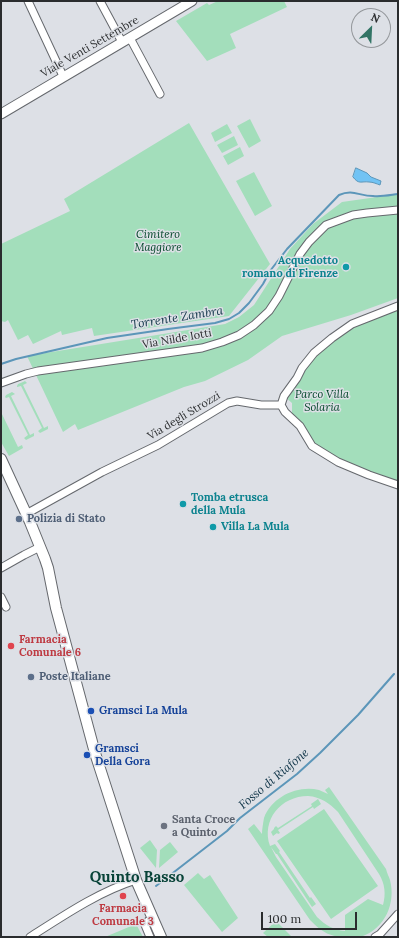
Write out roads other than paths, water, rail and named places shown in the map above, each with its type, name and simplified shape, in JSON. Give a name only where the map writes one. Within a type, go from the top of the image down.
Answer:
[{"type":"main road","points":[[1,460],[26,514],[48,568],[58,615],[95,753],[136,880],[161,937]]},
{"type":"street","points":[[28,1],[63,76]]},
{"type":"street","points":[[100,1],[160,94]]},
{"type":"street","name":"Viale Venti Settembre","points":[[1,114],[192,1]]},
{"type":"street","name":"Via Nilde Iotti","points":[[1,384],[26,374],[59,367],[202,348],[232,338],[246,331],[269,311],[279,296],[300,254],[309,242],[326,225],[353,215],[398,210]]},
{"type":"street","points":[[398,306],[352,324],[314,353],[302,368],[297,378],[284,396],[281,405],[300,426],[312,446],[338,462],[398,485]]},
{"type":"street","name":"Via degli Strozzi","points":[[26,514],[102,472],[158,445],[228,403],[237,401],[281,405]]},
{"type":"street","points":[[1,568],[40,547]]},
{"type":"street","points":[[1,597],[6,607]]},
{"type":"street","points":[[30,937],[80,906],[124,884],[136,880]]},
{"type":"street","points":[[376,937],[398,914]]},
{"type":"street","points":[[150,937],[145,925],[148,921],[153,919]]},
{"type":"water","points":[[356,168],[381,181],[380,185],[372,182],[357,181],[353,177]]},
{"type":"waterway","name":"Torrente Zambra","points":[[1,364],[16,359],[107,338],[215,323],[229,319],[239,313],[249,303],[263,284],[270,271],[287,249],[339,195],[344,193],[356,193],[368,196],[398,194]]},
{"type":"waterway","name":"Fosso di Riafone","points":[[156,886],[297,774],[358,715],[394,674]]},
{"type":"place","name":"Acquedotto romano di Firenze","points":[[346,267]]},
{"type":"place","name":"Tomba etrusca della Mula","points":[[183,504]]},
{"type":"place","name":"Polizia di Stato","points":[[19,519]]},
{"type":"place","name":"Villa La Mula","points":[[213,527]]},
{"type":"place","name":"Farmacia Comunale 6","points":[[11,646]]},
{"type":"place","name":"Poste Italiane","points":[[31,677]]},
{"type":"place","name":"Gramsci La Mula","points":[[91,711]]},
{"type":"place","name":"Gramsci Della Gora","points":[[87,755]]},
{"type":"place","name":"Santa Croce a Quinto","points":[[164,826]]},
{"type":"place","name":"Farmacia Comunale 3","points":[[123,896]]},
{"type":"district","name":"Quinto Basso","points":[[137,878]]},
{"type":"park label","name":"Cimitero Maggiore","points":[[158,241]]},
{"type":"park label","name":"Parco Villa Solaria","points":[[322,401]]}]
